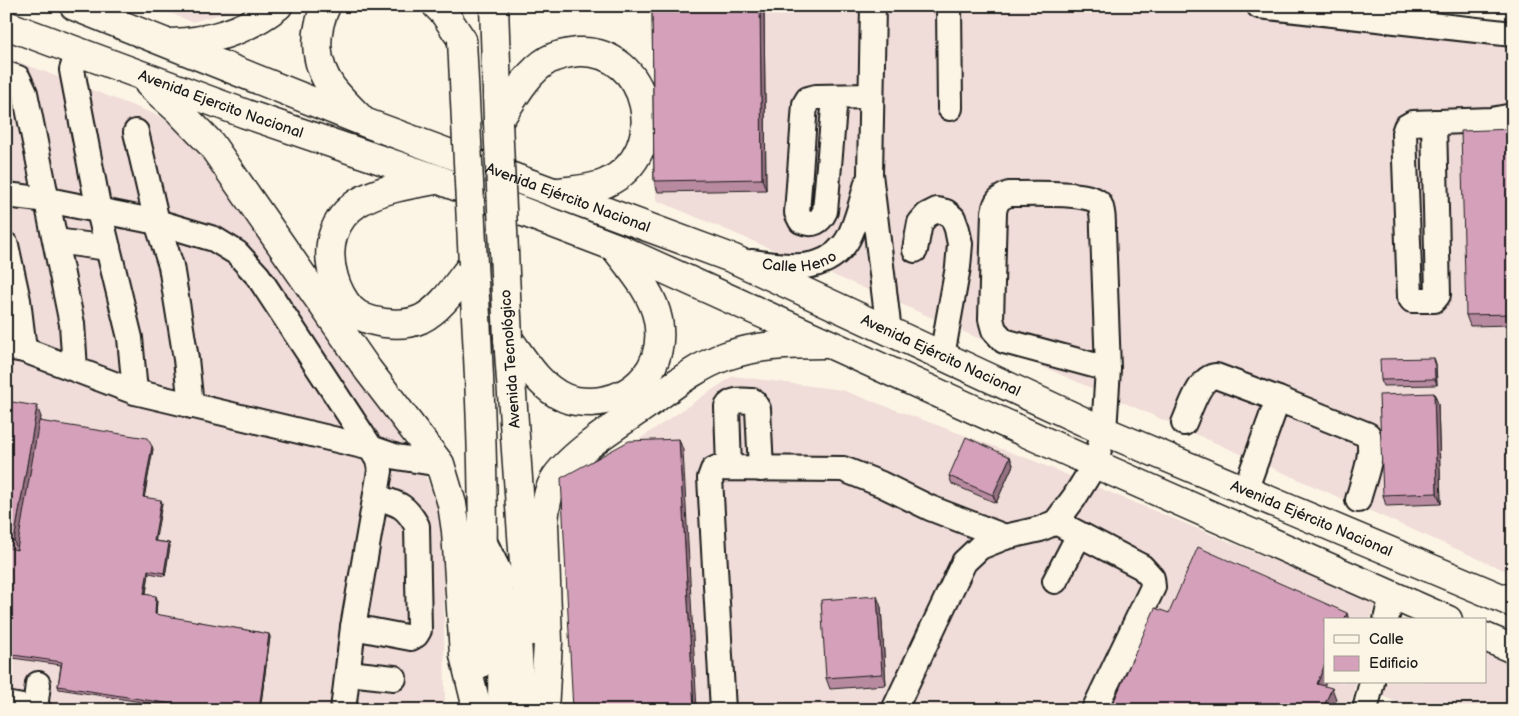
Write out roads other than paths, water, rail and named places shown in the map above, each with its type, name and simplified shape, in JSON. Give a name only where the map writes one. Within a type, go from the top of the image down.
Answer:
[{"type":"main road","points":[[74,6],[364,122]]},
{"type":"main road","points":[[164,43],[191,42],[216,37],[239,29],[265,16],[278,6]]},
{"type":"main road","points":[[326,6],[320,19],[316,39],[318,56],[332,88],[364,122]]},
{"type":"main road","points":[[437,6],[462,40]]},
{"type":"main road","name":"Avenida Tecnológico","points":[[460,6],[478,352],[482,537],[481,624],[484,708]]},
{"type":"main road","name":"Avenida Tecnológico","points":[[494,6],[508,338],[525,577],[544,710]]},
{"type":"main road","name":"Avenida Ejercito Nacional","points":[[6,25],[246,114],[437,179]]},
{"type":"main road","points":[[498,122],[523,84],[536,69],[549,60],[568,53],[587,52],[603,55],[619,64],[633,79],[642,96],[646,112],[645,135],[637,158],[622,174],[605,184],[586,189],[556,192]]},
{"type":"main road","points":[[137,73],[177,109],[210,144],[368,370],[440,464],[452,504],[456,530],[464,655],[484,708]]},
{"type":"main road","name":"Avenida Ejército Nacional","points":[[364,122],[556,192],[734,260],[1104,432],[1513,603]]},
{"type":"main road","points":[[437,179],[392,188],[372,195],[342,216],[332,234],[329,246],[331,269],[338,289],[350,308],[368,318],[378,322],[395,324],[410,322],[422,318],[438,306],[473,264]]},
{"type":"main road","name":"Avenida Ejército Nacional","points":[[437,179],[615,247],[832,344],[1094,464],[1389,607],[1439,618]]},
{"type":"main road","points":[[508,338],[535,376],[550,390],[567,399],[587,402],[601,401],[622,395],[634,389],[645,379],[656,360],[659,336],[658,320],[653,303],[615,247]]},
{"type":"main road","points":[[544,710],[548,642],[544,524],[546,507],[556,478],[567,465],[610,430],[702,368],[726,356],[794,344],[832,344]]},
{"type":"main road","points":[[1486,637],[1513,649]]},
{"type":"street","name":"Calle Heno","points":[[873,6],[870,174],[889,332]]},
{"type":"street","points":[[949,6],[950,108]]},
{"type":"street","points":[[1259,6],[1429,15],[1513,34]]},
{"type":"street","points":[[78,51],[72,70],[99,211],[130,338],[135,392]]},
{"type":"street","points":[[6,74],[18,78],[23,86],[72,324],[75,369]]},
{"type":"street","points":[[834,97],[871,96]]},
{"type":"street","points":[[1434,122],[1438,295],[1434,300],[1415,301],[1410,297],[1404,133],[1406,127],[1414,123],[1511,118]]},
{"type":"street","points":[[136,132],[157,222],[171,266],[186,359],[191,406]]},
{"type":"street","name":"Calle Heno","points":[[734,260],[788,267],[814,266],[830,257],[845,244],[857,217],[870,174]]},
{"type":"street","points":[[894,710],[964,562],[980,547],[1006,537],[1040,529],[1056,522],[1074,498],[1094,464],[1104,432],[1108,369],[1102,210],[1094,198],[1081,195],[1010,194],[1000,197],[996,202],[994,212],[991,319],[994,330],[1004,341],[1108,369]]},
{"type":"street","points":[[6,195],[48,200],[157,222],[214,239],[236,253],[258,276],[372,448],[379,462],[380,471],[353,627],[343,710]]},
{"type":"street","points":[[915,250],[920,223],[927,215],[937,210],[946,212],[953,218],[960,244],[958,267],[942,356]]},
{"type":"street","points":[[56,241],[108,248]]},
{"type":"street","points":[[6,245],[18,300],[15,348],[135,392],[372,448],[397,457],[440,464]]},
{"type":"street","points":[[1184,423],[1199,390],[1206,379],[1211,376],[1221,377],[1368,435],[1371,443],[1370,454],[1358,500]]},
{"type":"street","points":[[1246,491],[1278,399]]},
{"type":"street","points":[[729,468],[727,407],[729,403],[734,401],[753,401],[756,404],[761,469]]},
{"type":"street","points":[[723,710],[710,478],[713,470],[717,468],[843,469],[881,484],[930,508],[1006,537]]},
{"type":"street","points":[[353,627],[411,638],[416,636],[418,630],[417,526],[410,513],[401,506],[376,497]]},
{"type":"street","points":[[1056,522],[1142,567],[1152,578],[1153,587],[1094,710]]},
{"type":"street","points":[[1055,581],[1079,535]]},
{"type":"street","points":[[523,546],[516,576],[523,710]]},
{"type":"street","points":[[348,673],[394,678]]},
{"type":"street","points":[[35,709],[38,684]]},
{"type":"street","points":[[1365,710],[1372,684]]},
{"type":"street","points":[[6,704],[39,710]]}]
